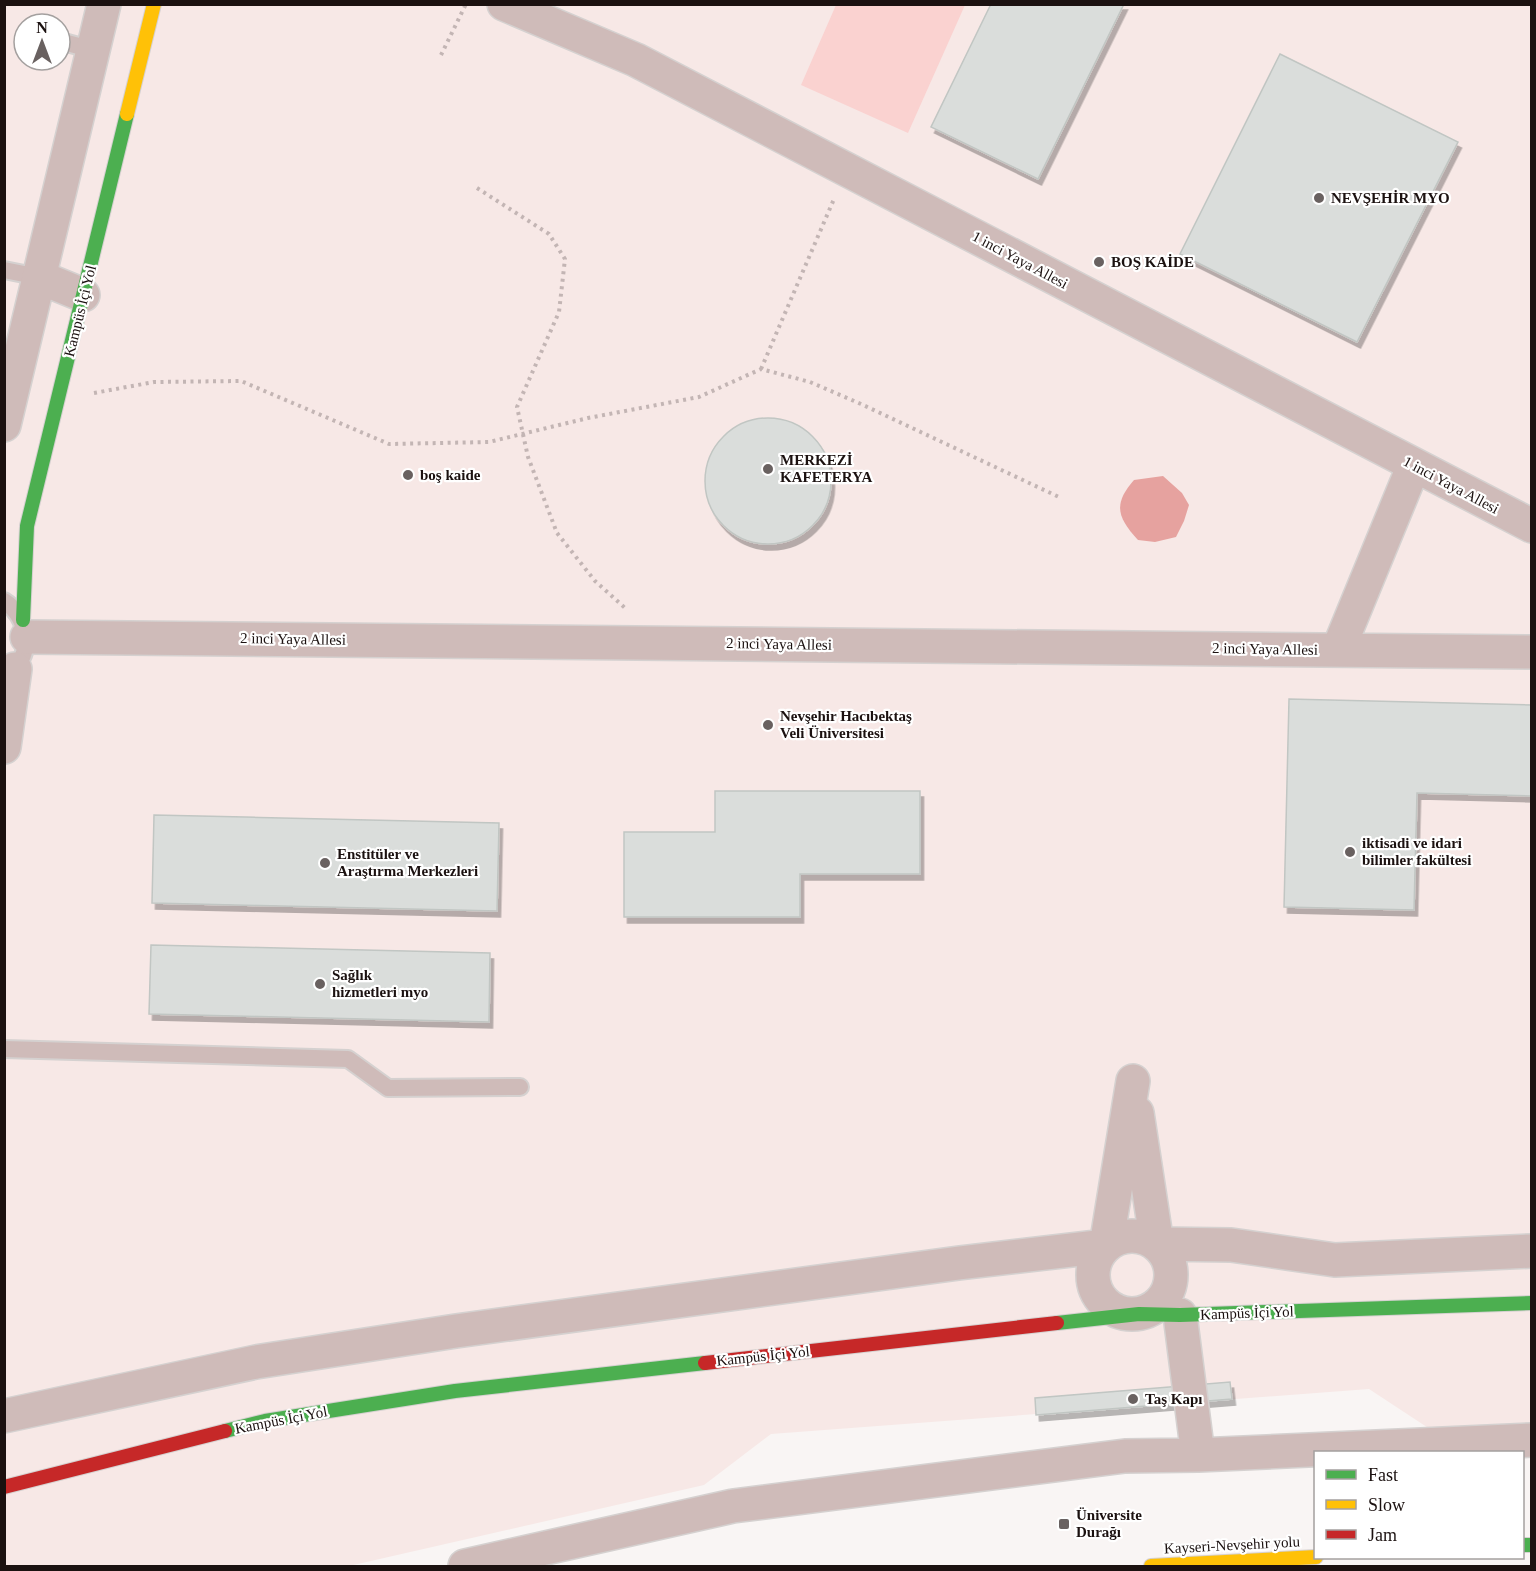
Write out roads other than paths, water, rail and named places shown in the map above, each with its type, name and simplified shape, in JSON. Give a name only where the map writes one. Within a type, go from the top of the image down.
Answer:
[{"type":"main road","name":"Kampüs İçi Yol","points":[[25,628],[27,526],[154,4]]},
{"type":"main road","name":"Kampüs İçi Yol","points":[[4,1487],[265,1421],[454,1391],[1139,1314],[1180,1315],[1532,1303]]},
{"type":"main road","name":"Kayseri-Nevşehir yolu","points":[[1151,1566],[1314,1557]]},
{"type":"street","points":[[4,425],[104,4]]},
{"type":"street","name":"1 inci Yaya Allesi","points":[[504,4],[636,60],[1532,526]]},
{"type":"street","points":[[39,277],[83,296]]},
{"type":"street","points":[[1338,650],[1414,465]]},
{"type":"street","name":"2 inci Yaya Allesi","points":[[25,628],[665,643],[1532,652]]},
{"type":"street","points":[[4,747],[10,673]]},
{"type":"street","points":[[1106,1246],[1133,1081],[1157,1244]]},
{"type":"street","points":[[1131,1235],[1157,1244],[1166,1254],[1171,1266],[1172,1280],[1161,1302],[1151,1310],[1139,1314],[1127,1314],[1105,1303],[1097,1293],[1093,1282],[1093,1269],[1098,1256],[1106,1246],[1117,1238],[1131,1235]]},
{"type":"street","points":[[1157,1244],[1231,1245],[1335,1260],[1532,1251]]},
{"type":"street","points":[[4,1416],[256,1362],[947,1264],[1106,1246]]},
{"type":"street","points":[[1180,1315],[1198,1455]]},
{"type":"street","points":[[465,1566],[733,1506],[1125,1456],[1198,1455],[1532,1440]]},
{"type":"lane","points":[[72,44],[93,50]]},
{"type":"lane","points":[[4,270],[39,277]]},
{"type":"lane","points":[[4,601],[12,606],[25,628],[24,654],[10,673]]},
{"type":"lane","points":[[4,1049],[348,1059],[388,1088],[520,1087]]},
{"type":"place","name":"NEVŞEHİR MYO","points":[[1319,198]]},
{"type":"place","name":"BOŞ KAİDE","points":[[1099,262]]},
{"type":"place","name":"MERKEZİ KAFETERYA","points":[[768,469]]},
{"type":"place","name":"boş kaide","points":[[408,475]]},
{"type":"place","name":"Nevşehir Hacıbektaş Veli Üniversitesi","points":[[768,725]]},
{"type":"place","name":"iktisadi ve idari bilimler fakültesi","points":[[1350,852]]},
{"type":"place","name":"Enstitüler ve Araştırma Merkezleri","points":[[325,863]]},
{"type":"place","name":"Sağlık hizmetleri myo","points":[[320,984]]},
{"type":"place","name":"Taş Kapı","points":[[1133,1399]]},
{"type":"place","name":"Üniversite Durağı","points":[[1064,1524]]}]
